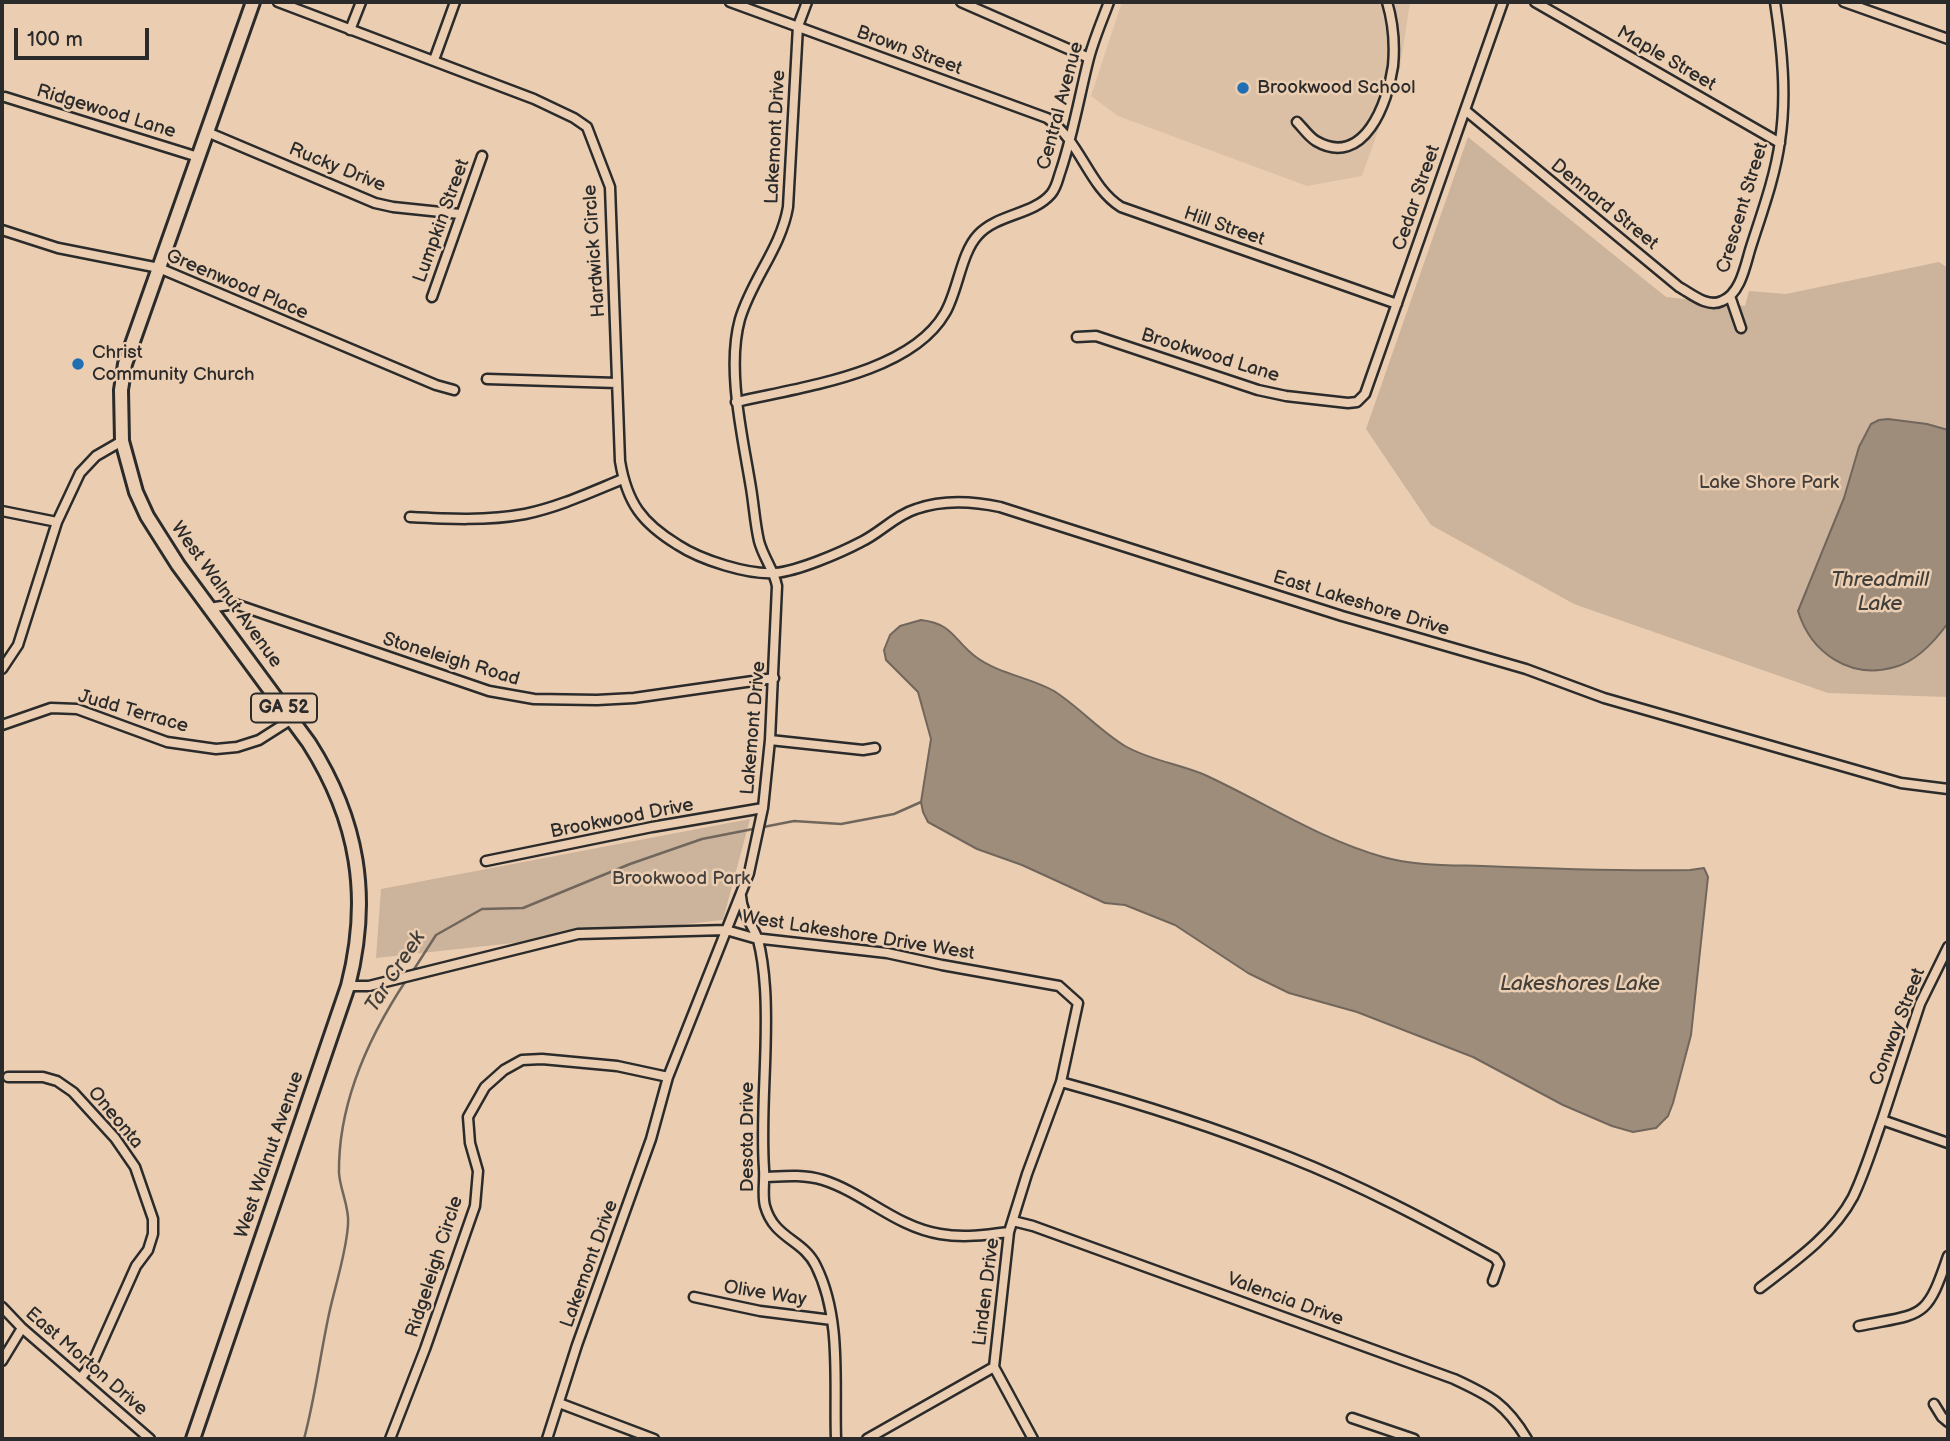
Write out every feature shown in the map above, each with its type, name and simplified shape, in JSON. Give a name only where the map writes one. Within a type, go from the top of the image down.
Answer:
[{"type":"main road","name":"West Walnut Avenue","points":[[192,1439],[348,986],[358,943],[360,918],[355,856],[347,819],[325,768],[159,538],[136,492],[122,441],[121,390],[125,364],[253,2]]},
{"type":"street","name":"Hardwick Circle","points":[[278,2],[534,99],[587,127],[610,187],[620,461],[628,494],[638,513],[653,528],[685,550],[730,566],[759,573],[774,573]]},
{"type":"street","points":[[350,30],[361,2]]},
{"type":"street","points":[[434,60],[455,2]]},
{"type":"street","name":"Brown Street","points":[[730,2],[1047,118],[1071,139]]},
{"type":"street","name":"Lakemont Drive","points":[[547,1439],[577,1345],[651,1139],[668,1077],[749,873],[763,808],[774,678],[777,586],[760,544],[736,402],[736,341],[740,319],[758,277],[778,243],[789,207],[797,26],[807,2]]},
{"type":"street","points":[[961,2],[1089,58]]},
{"type":"street","name":"Central Avenue","points":[[736,402],[862,372],[887,362],[922,341],[946,311],[976,236],[998,221],[1040,203],[1055,189],[1071,139],[1089,58],[1109,2]]},
{"type":"street","points":[[1297,122],[1315,141],[1334,148],[1353,144],[1369,132],[1379,117],[1392,68],[1392,19],[1387,2]]},
{"type":"street","name":"Cedar Street","points":[[1357,402],[1365,394],[1503,2]]},
{"type":"street","name":"Maple Street","points":[[1535,2],[1780,143]]},
{"type":"street","name":"Crescent Street","points":[[1730,296],[1741,278],[1756,233],[1780,143],[1783,106],[1782,48],[1775,2]]},
{"type":"street","points":[[1844,2],[1948,39]]},
{"type":"street","name":"Ridgewood Lane","points":[[5,97],[198,157]]},
{"type":"street","name":"Dennard Street","points":[[1465,110],[1679,287],[1709,304],[1721,302],[1730,296]]},
{"type":"street","name":"Rucky Drive","points":[[207,132],[375,203],[460,214]]},
{"type":"street","name":"Hill Street","points":[[1071,139],[1104,193],[1121,206],[1397,304]]},
{"type":"street","name":"Lumpkin Street","points":[[432,297],[482,156]]},
{"type":"street","name":"Greenwood Place","points":[[2,230],[58,248],[159,268],[436,385],[454,390]]},
{"type":"street","points":[[1730,296],[1741,328]]},
{"type":"street","name":"Brookwood Lane","points":[[1077,337],[1096,336],[1258,390],[1286,396],[1357,402]]},
{"type":"street","points":[[487,379],[617,383]]},
{"type":"street","points":[[2,669],[18,645],[57,522],[80,473],[88,463],[122,441]]},
{"type":"street","points":[[410,517],[506,517],[528,513],[623,479]]},
{"type":"street","name":"East Lakeshore Drive","points":[[774,573],[790,571],[862,542],[914,509],[960,501],[981,503],[1342,617],[1526,669],[1629,705],[1901,783],[1948,789]]},
{"type":"street","points":[[2,512],[57,522]]},
{"type":"street","name":"Stoneleigh Road","points":[[209,608],[235,604],[489,691],[534,699],[634,698],[774,678]]},
{"type":"street","name":"Judd Terrace","points":[[2,726],[51,708],[77,709],[167,742],[216,749],[237,747],[259,740],[292,719]]},
{"type":"street","points":[[770,740],[863,750],[876,748]]},
{"type":"street","name":"Brookwood Drive","points":[[486,861],[652,827],[763,808]]},
{"type":"street","name":"Desota Drive","points":[[741,894],[746,919],[758,939],[765,988],[762,1139],[764,1203],[769,1219],[777,1230],[799,1245],[815,1263],[826,1291],[832,1320],[836,1439]]},
{"type":"street","name":"West Lakeshore Drive West","points":[[348,986],[369,986],[578,934],[726,930],[758,939],[887,953],[1059,986],[1078,1003],[1060,1082]]},
{"type":"street","name":"Conway Street","points":[[1760,1288],[1804,1255],[1838,1219],[1852,1198],[1882,1120],[1923,996],[1948,947]]},
{"type":"street","name":"Ridgeleigh Circle","points":[[390,1439],[475,1206],[478,1171],[470,1143],[468,1117],[485,1087],[504,1070],[522,1060],[542,1059],[617,1066],[668,1077]]},
{"type":"street","name":"Oneonta","points":[[8,1077],[43,1077],[57,1081],[73,1092],[115,1138],[135,1167],[153,1219],[153,1234],[148,1250],[136,1266],[93,1362],[81,1378]]},
{"type":"street","points":[[1060,1082],[1145,1105],[1221,1131],[1290,1157],[1360,1188],[1495,1258],[1499,1264],[1493,1281]]},
{"type":"street","name":"Linden Drive","points":[[867,1439],[994,1367],[1009,1232],[1060,1082]]},
{"type":"street","points":[[1882,1120],[1948,1143]]},
{"type":"street","points":[[765,1177],[796,1176],[822,1180],[851,1192],[903,1222],[939,1234],[976,1236],[1009,1232]]},
{"type":"street","name":"Valencia Drive","points":[[1013,1221],[1454,1379],[1490,1396],[1507,1410],[1527,1439]]},
{"type":"street","points":[[1859,1326],[1905,1318],[1924,1309],[1935,1293],[1948,1256]]},
{"type":"street","name":"Olive Way","points":[[694,1297],[760,1311],[832,1320]]},
{"type":"street","name":"East Morton Drive","points":[[2,1307],[22,1328],[150,1439]]},
{"type":"street","points":[[2,1360],[22,1328]]},
{"type":"street","points":[[994,1367],[1033,1439]]},
{"type":"street","points":[[559,1403],[654,1439]]},
{"type":"street","points":[[1934,1404],[1948,1422]]},
{"type":"street","points":[[1352,1418],[1414,1439]]},
{"type":"shaded area","name":"Brookwood School","points":[[1122,2],[1410,2],[1400,68],[1362,176],[1307,186],[1118,116],[1091,96]]},
{"type":"green space","name":"Lake Shore Park","points":[[1468,137],[1666,297],[1745,306],[1749,291],[1786,294],[1939,262],[1948,268],[1948,697],[1828,693],[1574,604],[1431,525],[1366,429]]},
{"type":"green space","name":"Brookwood Park","points":[[750,819],[723,920],[376,958],[381,889]]},
{"type":"water","name":"Threadmill Lake","points":[[1888,419],[1927,424],[1948,430],[1948,623],[1931,643],[1911,660],[1895,667],[1863,670],[1834,660],[1823,651],[1812,639],[1798,611],[1844,498],[1859,447],[1871,424]]},
{"type":"water","name":"Lakeshores Lake","points":[[921,620],[947,629],[968,651],[985,663],[1054,691],[1134,751],[1205,775],[1314,830],[1383,857],[1446,865],[1613,870],[1704,868],[1708,877],[1691,1035],[1668,1116],[1656,1128],[1633,1132],[1612,1126],[1563,1105],[1473,1057],[1357,1012],[1289,993],[1248,973],[1175,925],[1125,905],[1105,903],[1022,865],[977,849],[928,822],[921,802],[931,739],[918,692],[886,660],[884,650],[890,635],[900,626]]},
{"type":"waterway","name":"Tar Creek","points":[[411,974],[436,935],[482,909],[523,908],[630,864],[702,839],[794,821],[841,824],[894,814],[921,802]]},
{"type":"waterway","name":"Tar Creek","points":[[304,1439],[347,1236],[348,1212],[339,1173],[344,1122],[350,1096],[369,1047],[407,979]]},
{"type":"place","name":"Brookwood School","points":[[1243,88]]},
{"type":"place","name":"Christ Community Church","points":[[78,364]]}]
